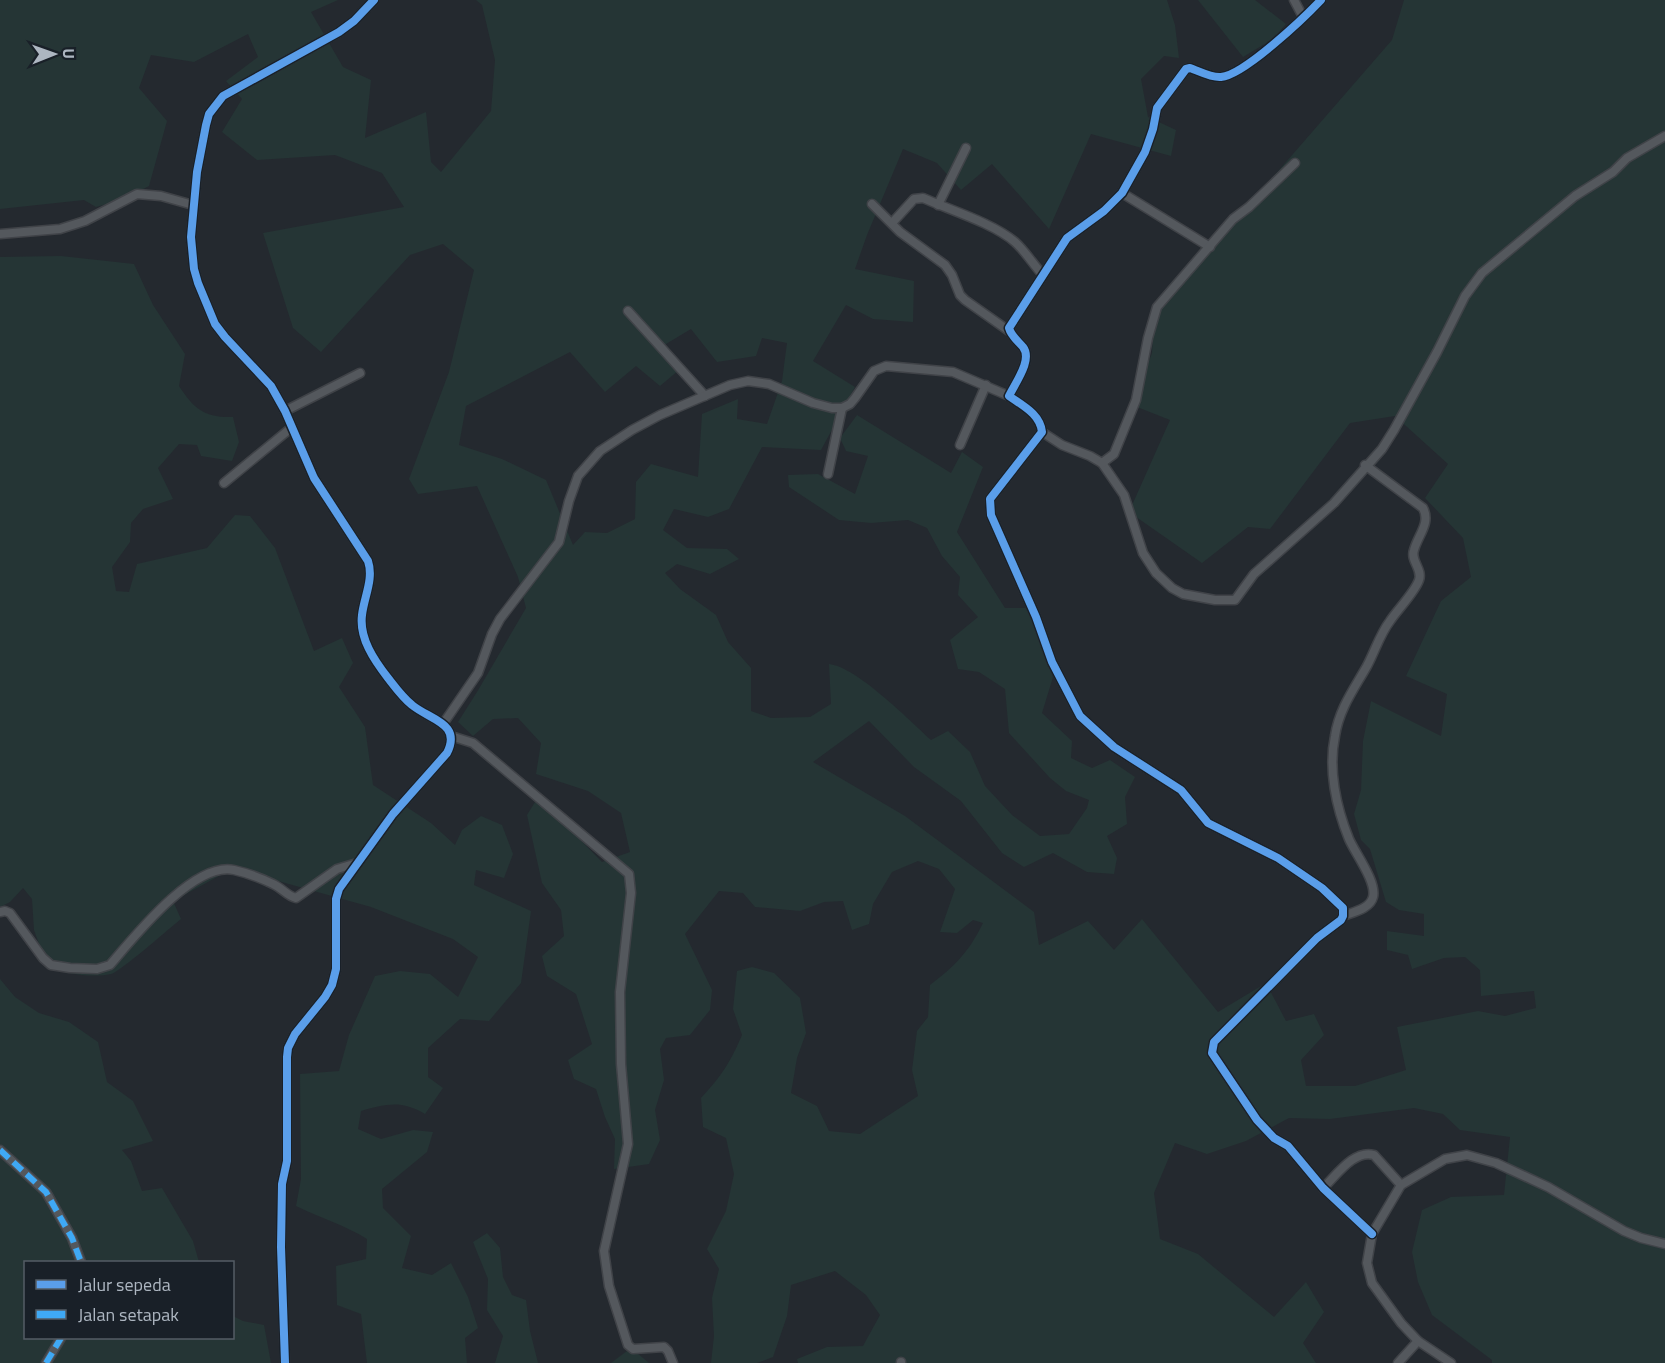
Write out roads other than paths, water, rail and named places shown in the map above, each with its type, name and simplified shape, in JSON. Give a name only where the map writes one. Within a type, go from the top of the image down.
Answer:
[{"type":"street","points":[[374,0],[354,21],[339,32],[223,96],[209,114],[193,205],[191,237],[194,269],[209,310],[225,337],[271,386],[285,411],[314,478],[364,554],[370,567],[362,615],[364,635],[377,663],[404,698],[421,712],[443,724],[451,736],[473,743],[629,873],[631,893],[620,992],[621,1064],[627,1144],[605,1238],[604,1261],[609,1286],[628,1345],[633,1349],[664,1347],[673,1363]]},
{"type":"street","points":[[1294,0],[1303,17]]},
{"type":"street","points":[[1009,331],[1009,324],[1067,238],[1104,211],[1122,193],[1145,152],[1157,108],[1186,69],[1190,68],[1214,76],[1230,75],[1275,44],[1321,0]]},
{"type":"street","points":[[1041,432],[1062,445],[1102,463],[1124,495],[1137,541],[1148,562],[1172,588],[1183,594],[1228,602],[1235,600],[1254,574],[1334,503],[1382,448],[1437,352],[1457,310],[1482,273],[1575,196],[1613,172],[1627,158],[1665,135]]},
{"type":"street","points":[[938,205],[966,148]]},
{"type":"street","points":[[1102,463],[1114,453],[1136,400],[1155,310],[1233,219],[1249,207],[1295,163]]},
{"type":"street","points":[[1122,193],[1210,247]]},
{"type":"street","points":[[0,234],[60,229],[85,221],[137,194],[162,196],[193,205]]},
{"type":"street","points":[[892,223],[914,199],[923,198],[1008,237],[1024,251],[1042,274]]},
{"type":"street","points":[[872,204],[900,231],[945,265],[960,295],[1009,331],[1026,351],[1026,362],[1009,396]]},
{"type":"street","points":[[628,311],[705,396]]},
{"type":"street","points":[[443,724],[477,673],[500,619],[556,548],[562,535],[573,488],[587,465],[600,452],[632,430],[660,415],[740,382],[756,381],[770,384],[813,403],[842,408],[850,404],[874,371],[886,366],[946,371],[1009,396],[1037,417],[1041,424],[1041,432],[990,499],[989,507],[1036,617],[1052,662],[1080,716],[1114,747],[1181,790],[1208,823],[1278,858],[1322,888],[1341,904],[1343,916]]},
{"type":"street","points":[[285,411],[360,373]]},
{"type":"street","points":[[960,445],[986,385]]},
{"type":"street","points":[[828,474],[842,408]]},
{"type":"street","points":[[224,483],[291,428]]},
{"type":"street","points":[[1365,465],[1423,508],[1427,515],[1413,554],[1413,560],[1419,572],[1419,582],[1387,624],[1367,666],[1345,704],[1335,732],[1332,760],[1338,801],[1350,840],[1373,890],[1373,898],[1369,905],[1343,916],[1317,938],[1266,992],[1228,1027],[1212,1047],[1215,1058],[1257,1120],[1274,1138],[1288,1146],[1323,1188],[1372,1234]]},
{"type":"street","points":[[285,1363],[280,1247],[282,1184],[287,1161],[286,1065],[288,1048],[295,1034],[326,997],[332,984],[336,969],[337,894],[393,814],[447,753],[451,736]]},
{"type":"street","points":[[0,912],[9,913],[51,966],[97,969],[110,965],[170,900],[208,872],[224,869],[240,872],[275,884],[289,896],[296,898],[337,869],[357,863]]},
{"type":"street","points":[[0,1150],[46,1192],[72,1238],[80,1261]]},
{"type":"street","points":[[1323,1188],[1352,1161],[1368,1153],[1374,1155],[1401,1185]]},
{"type":"street","points":[[1451,1363],[1418,1341],[1401,1323],[1372,1283],[1367,1263],[1372,1234],[1401,1185],[1445,1159],[1472,1155],[1496,1163],[1548,1187],[1624,1231],[1665,1244]]},
{"type":"street","points":[[46,1363],[61,1339]]},
{"type":"street","points":[[1398,1363],[1418,1341]]}]
